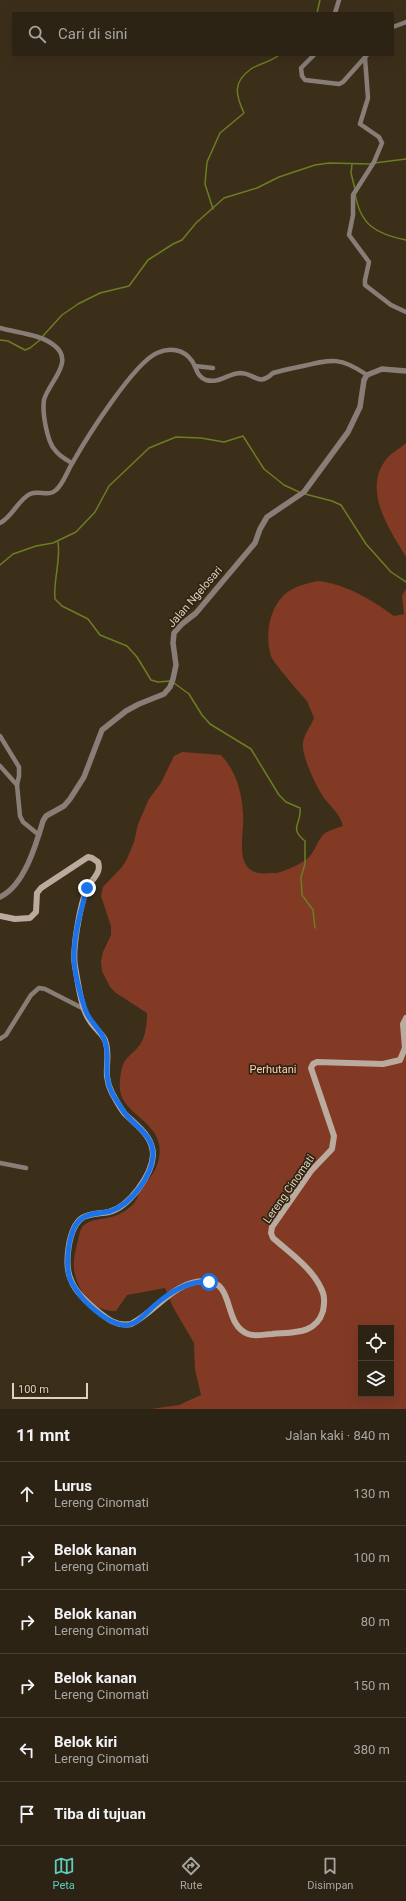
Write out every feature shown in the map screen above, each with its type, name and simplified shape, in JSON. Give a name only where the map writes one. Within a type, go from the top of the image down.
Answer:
[{"type":"main road","name":"Lereng Cinomati","points":[[0,916],[14,919],[30,918],[36,912],[37,893],[41,888],[88,857],[96,861],[99,870],[87,888],[74,950],[75,965],[84,1009],[89,1021],[105,1040],[107,1048],[106,1072],[112,1093],[124,1113],[149,1138],[152,1144],[153,1154],[149,1174],[124,1204],[109,1212],[88,1215],[77,1222],[71,1237],[68,1256],[68,1270],[73,1284],[84,1300],[104,1317],[116,1323],[124,1325],[136,1321],[166,1296],[187,1286],[209,1282],[221,1288],[227,1298],[230,1314],[236,1326],[249,1335],[298,1333],[311,1328],[317,1323],[324,1304],[324,1295],[317,1278],[273,1238],[270,1233],[272,1227],[311,1171],[332,1149],[334,1142],[334,1136],[311,1068],[313,1064],[317,1062],[383,1064],[400,1060],[405,1048],[403,1024],[406,1018]]},
{"type":"street","points":[[335,12],[339,0]]},
{"type":"street","points":[[394,27],[406,22]]},
{"type":"street","points":[[313,56],[301,68],[302,76],[305,80],[339,84],[343,82],[366,56]]},
{"type":"street","points":[[366,56],[368,98],[360,124],[382,140],[382,146],[374,162],[355,190],[352,199],[352,215],[349,235],[369,262],[364,280],[365,285],[391,305],[406,312]]},
{"type":"street","points":[[0,328],[34,336],[47,341],[56,346],[61,354],[62,364],[59,374],[44,399],[44,412],[53,449],[61,457],[72,463]]},
{"type":"street","points":[[0,523],[6,520],[27,496],[32,493],[48,493],[56,491],[62,484],[72,463],[140,366],[149,357],[159,352],[172,349],[187,355],[200,376],[205,380],[214,381],[240,373],[256,380],[263,380],[267,379],[273,373],[326,360],[340,362],[367,375],[382,369],[406,370]]},
{"type":"street","points":[[195,366],[213,368]]},
{"type":"street","name":"Jalan Ngelosari","points":[[0,897],[8,893],[18,881],[31,856],[46,816],[64,806],[84,777],[102,730],[126,711],[164,694],[170,688],[176,665],[173,638],[177,628],[196,613],[251,548],[267,517],[302,494],[355,420],[360,407],[364,380],[367,375]]},
{"type":"street","points":[[0,736],[19,767],[20,776],[17,785],[20,816],[23,822],[39,835]]},
{"type":"street","points":[[0,766],[17,785]]},
{"type":"street","points":[[0,1039],[6,1035],[31,995],[39,988],[46,989],[84,1009]]},
{"type":"street","points":[[0,1163],[26,1168]]},
{"type":"green space","points":[[406,443],[406,557],[381,510],[377,485],[379,473],[385,461]]},
{"type":"green space","name":"Perhutani","points":[[318,581],[339,585],[377,604],[394,616],[404,614],[402,596],[406,589],[406,1409],[151,1409],[179,1405],[201,1395],[195,1369],[194,1343],[173,1307],[165,1288],[127,1295],[116,1311],[108,1310],[94,1305],[89,1300],[80,1288],[74,1270],[74,1259],[77,1244],[83,1226],[93,1220],[118,1215],[132,1206],[139,1192],[153,1173],[159,1158],[159,1146],[156,1136],[151,1128],[128,1107],[120,1090],[122,1067],[125,1061],[138,1048],[143,1040],[146,1028],[147,1013],[116,993],[110,987],[102,971],[101,962],[103,952],[111,935],[111,926],[101,896],[103,887],[122,867],[127,859],[134,842],[138,824],[149,799],[161,783],[174,756],[182,752],[221,755],[231,768],[240,790],[243,821],[243,857],[251,870],[259,873],[275,873],[294,867],[310,856],[325,833],[343,826],[338,815],[317,787],[304,755],[303,743],[306,733],[314,718],[307,701],[273,660],[269,647],[268,638],[270,619],[278,602],[291,590],[304,584]]},
{"type":"waterway","points":[[317,12],[320,0]]},
{"type":"waterway","points":[[213,209],[205,184],[207,162],[220,133],[244,113],[239,101],[237,90],[238,84],[245,74],[251,69],[278,56]]},
{"type":"waterway","points":[[374,163],[406,159]]},
{"type":"waterway","points":[[42,337],[62,315],[78,304],[100,293],[129,286],[148,260],[182,240],[196,223],[224,198],[257,188],[279,177],[315,165],[329,163],[371,164]]},
{"type":"waterway","points":[[352,164],[351,173],[355,189]]},
{"type":"waterway","points":[[355,193],[357,204],[361,213],[371,226],[386,235],[406,240]]},
{"type":"waterway","points":[[0,340],[8,341],[25,350],[40,340]]},
{"type":"waterway","points":[[0,565],[13,554],[36,546],[53,543],[76,532],[95,512],[109,486],[149,448],[176,437],[201,438],[224,442],[243,436],[264,469],[284,485],[299,492]]},
{"type":"waterway","points":[[305,494],[341,505],[366,544],[391,572],[406,582]]},
{"type":"waterway","points":[[58,542],[59,556],[55,585],[55,599],[62,606],[88,619],[100,635],[127,646],[137,657],[151,680],[158,682],[170,681]]},
{"type":"waterway","points":[[174,683],[189,694],[202,715],[210,724],[251,749],[279,795],[286,802],[300,808],[296,829],[305,841],[305,864],[301,877],[302,895],[313,910],[315,928]]},
{"type":"route","points":[[87,888],[74,950],[75,965],[84,1009],[89,1021],[99,1031],[105,1040],[107,1048],[106,1072],[112,1093],[124,1113],[149,1138],[152,1144],[153,1154],[149,1174],[124,1204],[109,1212],[88,1215],[77,1222],[71,1237],[68,1256],[68,1270],[70,1278],[84,1300],[104,1317],[124,1325],[131,1324],[136,1321],[166,1296],[195,1283],[204,1281],[209,1282]]}]
